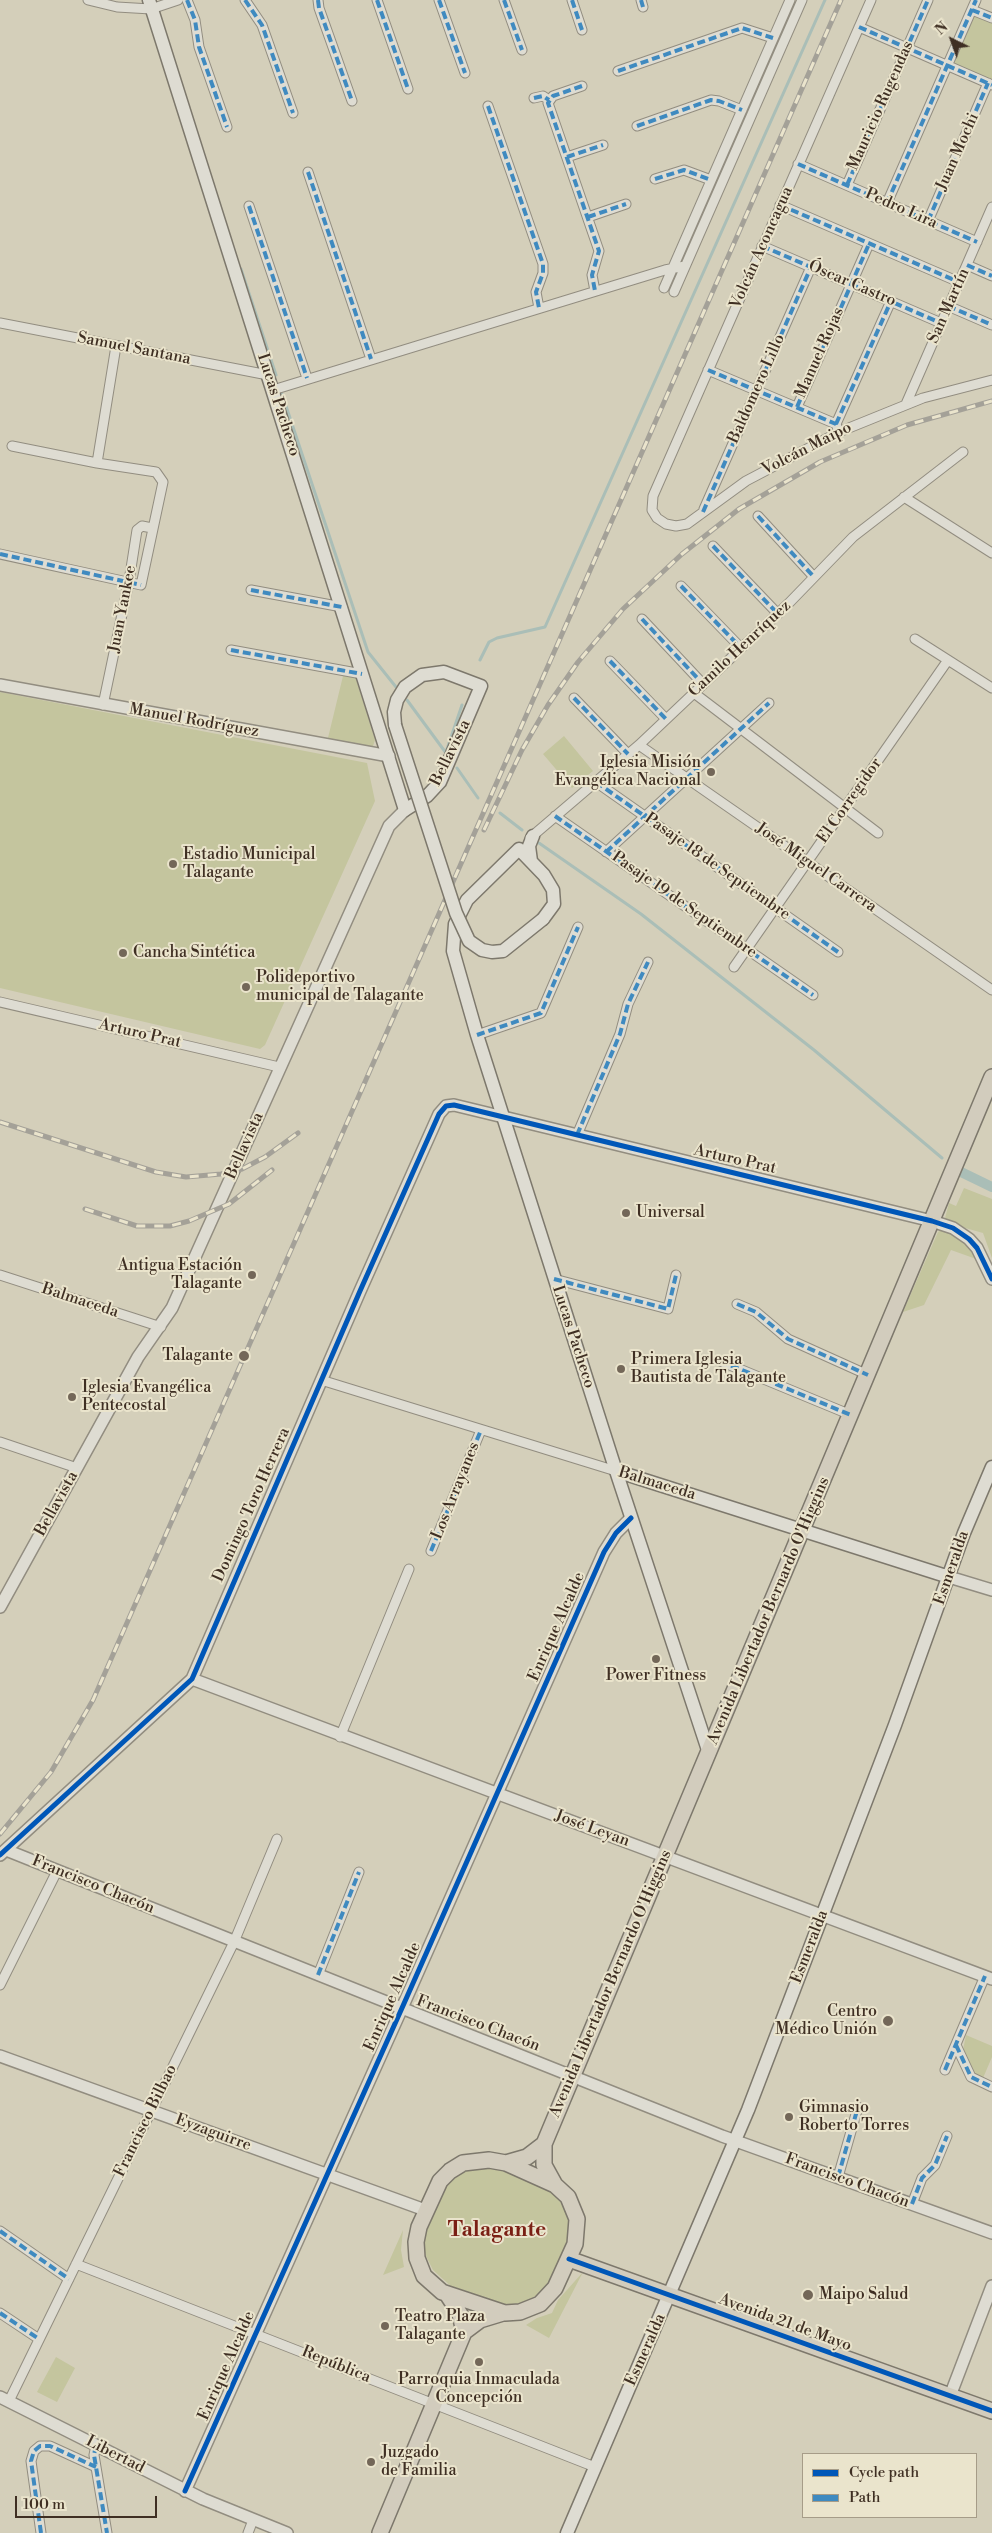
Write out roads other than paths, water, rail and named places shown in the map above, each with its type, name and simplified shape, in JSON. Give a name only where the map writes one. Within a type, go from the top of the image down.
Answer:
[{"type":"main road","name":"Lucas Pacheco","points":[[150,4],[405,810]]},
{"type":"main road","name":"Bellavista","points":[[405,810],[427,796],[440,782],[481,686],[444,672],[422,674],[405,687],[396,700],[394,712],[395,725],[456,913],[469,941],[482,950],[492,952],[503,951],[552,909],[554,894],[544,876],[531,861]]},
{"type":"main road","points":[[531,861],[529,846],[533,836]]},
{"type":"main road","name":"Lucas Pacheco","points":[[519,849],[467,900],[458,916],[454,933],[453,951],[477,1035],[554,1279],[709,1753]]},
{"type":"main road","points":[[519,849],[531,861]]},
{"type":"main road","points":[[506,861],[515,859],[531,861]]},
{"type":"main road","name":"Avenida Libertador Bernardo O'Higgins","points":[[555,2185],[544,2165],[544,2144],[991,1084]]},
{"type":"main road","name":"Esmeralda","points":[[567,2533],[670,2296],[735,2140],[895,1726],[949,1577],[988,1488],[992,1467]]},
{"type":"main road","name":"Balmaceda","points":[[616,1471],[949,1577]]},
{"type":"main road","points":[[506,2163],[527,2157],[544,2144]]},
{"type":"main road","points":[[380,2533],[464,2332],[480,2320],[505,2313],[528,2310],[546,2300],[556,2288],[577,2237],[577,2219],[568,2197],[555,2185],[506,2163],[479,2160],[456,2167],[440,2181],[416,2234],[416,2258],[429,2282],[447,2294],[505,2313]]},
{"type":"main road","name":"Avenida 21 de Mayo","points":[[569,2259],[992,2411]]},
{"type":"main road","points":[[447,2294],[460,2314],[464,2332]]},
{"type":"street","points":[[88,0],[117,7],[178,0]]},
{"type":"street","points":[[187,0],[195,20],[199,47],[227,127]]},
{"type":"street","points":[[245,0],[262,25],[293,113]]},
{"type":"street","points":[[318,0],[319,8],[352,101]]},
{"type":"street","points":[[378,0],[408,89]]},
{"type":"street","points":[[439,0],[464,73]]},
{"type":"street","points":[[504,0],[522,50]]},
{"type":"street","points":[[572,0],[582,30]]},
{"type":"street","points":[[664,288],[790,0]]},
{"type":"street","points":[[674,292],[802,0]]},
{"type":"street","name":"Volcán Aconcagua","points":[[653,496],[871,0]]},
{"type":"street","name":"Mauricio Rugendas","points":[[847,185],[928,0]]},
{"type":"street","points":[[887,203],[976,0]]},
{"type":"street","points":[[972,10],[992,18]]},
{"type":"street","points":[[859,27],[990,84]]},
{"type":"street","points":[[618,71],[742,28],[773,38]]},
{"type":"street","name":"Juan Mochi","points":[[928,221],[990,84]]},
{"type":"street","points":[[549,100],[553,96],[582,86]]},
{"type":"street","points":[[534,98],[543,96],[549,100],[600,251],[592,275],[595,291]]},
{"type":"street","points":[[637,126],[711,100],[719,101],[742,110]]},
{"type":"street","points":[[488,106],[543,264],[543,273],[536,292],[539,308]]},
{"type":"street","points":[[567,157],[603,145]]},
{"type":"street","name":"Pedro Lira","points":[[798,164],[977,242]]},
{"type":"street","points":[[655,179],[684,170],[711,180]]},
{"type":"street","points":[[308,172],[371,359]]},
{"type":"street","points":[[588,218],[626,204]]},
{"type":"street","points":[[780,205],[959,282]]},
{"type":"street","points":[[249,206],[307,378]]},
{"type":"street","name":"San Martín","points":[[906,404],[992,207]]},
{"type":"street","name":"Manuel Rojas","points":[[796,407],[869,244]]},
{"type":"street","name":"Óscar Castro","points":[[762,246],[941,323]]},
{"type":"street","points":[[966,265],[992,276]]},
{"type":"street","points":[[273,390],[595,291],[685,266]]},
{"type":"street","name":"Baldomero Lillo","points":[[702,512],[811,267]]},
{"type":"street","points":[[708,370],[796,407],[838,428],[891,301]]},
{"type":"street","points":[[948,306],[992,325]]},
{"type":"street","name":"Samuel Santana","points":[[0,323],[268,375]]},
{"type":"street","points":[[97,463],[116,346]]},
{"type":"street","name":"Volcán Maipo","points":[[653,496],[650,504],[653,514],[666,524],[682,526],[746,481],[838,428],[906,404],[992,380]]},
{"type":"street","points":[[0,554],[141,585],[163,482],[156,472],[97,463],[12,446]]},
{"type":"street","name":"Camilo Henríquez","points":[[519,849],[639,745],[778,614],[853,538],[964,452]]},
{"type":"street","points":[[904,497],[992,553]]},
{"type":"street","points":[[758,516],[814,577]]},
{"type":"street","name":"Juan Yankee","points":[[103,705],[138,528],[142,526],[152,528]]},
{"type":"street","points":[[713,546],[778,614]]},
{"type":"street","points":[[681,586],[741,648]]},
{"type":"street","points":[[250,590],[342,607]]},
{"type":"street","points":[[642,619],[703,684]]},
{"type":"street","points":[[915,638],[992,688]]},
{"type":"street","points":[[231,650],[362,674]]},
{"type":"street","name":"El Corregidor","points":[[734,967],[948,660]]},
{"type":"street","points":[[610,661],[666,719]]},
{"type":"street","name":"Manuel Rodríguez","points":[[0,685],[389,756]]},
{"type":"street","points":[[694,693],[878,833]]},
{"type":"street","points":[[574,698],[628,754]]},
{"type":"street","points":[[606,852],[769,703]]},
{"type":"street","name":"José Miguel Carrera","points":[[639,745],[992,990]]},
{"type":"street","name":"Pasaje 18 de Septiembre","points":[[596,782],[838,952]]},
{"type":"street","name":"Bellavista","points":[[0,1607],[138,1357],[161,1328],[172,1308],[389,826],[405,810]]},
{"type":"street","name":"Pasaje 19 de Septiembre","points":[[555,816],[813,995]]},
{"type":"street","points":[[477,1035],[541,1013],[578,927]]},
{"type":"street","points":[[577,1135],[620,1034],[628,1004],[648,962]]},
{"type":"street","name":"Arturo Prat","points":[[0,1002],[280,1067]]},
{"type":"street","name":"Arturo Prat","points":[[446,1106],[454,1105],[932,1221],[953,1228],[969,1238],[977,1248],[992,1279]]},
{"type":"street","name":"Domingo Toro Herrera","points":[[3,1852],[192,1679],[439,1114],[446,1106]]},
{"type":"street","points":[[554,1279],[668,1309],[676,1274]]},
{"type":"street","name":"Balmaceda","points":[[0,1275],[161,1328]]},
{"type":"street","points":[[737,1304],[756,1312],[788,1338],[868,1375]]},
{"type":"street","points":[[720,1361],[851,1415]]},
{"type":"street","name":"Balmaceda","points":[[322,1380],[616,1471]]},
{"type":"street","name":"Los Arrayanes","points":[[431,1551],[481,1430]]},
{"type":"street","points":[[0,1442],[77,1468]]},
{"type":"street","name":"Enrique Alcalde","points":[[185,2491],[604,1552],[616,1533],[631,1518]]},
{"type":"street","points":[[340,1737],[409,1569]]},
{"type":"street","name":"Balmaceda","points":[[949,1577],[992,1590]]},
{"type":"street","name":"José Leyan","points":[[192,1679],[340,1737],[666,1856],[988,1977]]},
{"type":"street","name":"Francisco Bilbao","points":[[5,2399],[39,2339],[234,1942],[277,1839]]},
{"type":"street","name":"Francisco Chacón","points":[[3,1852],[57,1871],[735,2140],[992,2233]]},
{"type":"street","points":[[0,1985],[57,1871]]},
{"type":"street","points":[[318,1975],[359,1872]]},
{"type":"street","points":[[945,2070],[988,1977]]},
{"type":"street","points":[[956,2045],[971,2077],[992,2087]]},
{"type":"street","name":"Eyzaguirre","points":[[0,2056],[426,2210]]},
{"type":"street","points":[[838,2178],[858,2107]]},
{"type":"street","points":[[912,2204],[922,2178],[935,2165],[947,2136]]},
{"type":"street","points":[[0,2231],[69,2278]]},
{"type":"street","name":"República","points":[[76,2264],[595,2467]]},
{"type":"street","points":[[950,2396],[992,2286]]},
{"type":"street","points":[[0,2313],[39,2339]]},
{"type":"street","name":"Libertad","points":[[5,2399],[185,2491],[287,2533]]},
{"type":"street","points":[[96,2445],[96,2467],[107,2533]]},
{"type":"street","points":[[41,2533],[31,2461],[34,2451],[40,2446],[50,2446],[96,2467]]},
{"type":"street","points":[[248,2533],[253,2520]]},
{"type":"waterway","points":[[480,660],[489,642],[497,638],[545,627],[825,0]]},
{"type":"waterway","points":[[241,269],[276,375]]},
{"type":"waterway","points":[[282,394],[368,652],[396,687]]},
{"type":"waterway","points":[[407,700],[446,753]]},
{"type":"waterway","points":[[446,752],[462,705]]},
{"type":"waterway","points":[[457,768],[478,798]]},
{"type":"waterway","points":[[500,813],[522,830]]},
{"type":"waterway","points":[[539,843],[641,914],[814,1050],[942,1158]]},
{"type":"waterway","points":[[961,1172],[992,1187]]},
{"type":"railway","points":[[0,1834],[51,1772],[93,1700],[841,0]]},
{"type":"railway","points":[[484,830],[522,750],[548,705],[578,662],[623,609],[682,554],[739,509],[820,462],[907,425],[992,401]]},
{"type":"railway","points":[[0,1122],[156,1172],[186,1177],[221,1174],[242,1169],[265,1157],[298,1133]]},
{"type":"railway","points":[[85,1209],[137,1226],[170,1226],[189,1221],[229,1204],[272,1170]]},
{"type":"place","name":"Iglesia Misión Evangélica Nacional","points":[[711,772]]},
{"type":"place","name":"Estadio Municipal Talagante","points":[[173,864]]},
{"type":"place","name":"Cancha Sintética","points":[[123,953]]},
{"type":"place","name":"Polideportivo municipal de Talagante","points":[[246,987]]},
{"type":"place","name":"Universal","points":[[626,1213]]},
{"type":"place","name":"Antigua Estación Talagante","points":[[252,1275]]},
{"type":"place","name":"Talagante","points":[[244,1356]]},
{"type":"place","name":"Primera Iglesia Bautista de Talagante","points":[[621,1369]]},
{"type":"place","name":"Iglesia Evangélica Pentecostal","points":[[72,1397]]},
{"type":"place","name":"Power Fitness","points":[[656,1659]]},
{"type":"place","name":"Centro Médico Unión","points":[[888,2021]]},
{"type":"place","name":"Gimnasio Roberto Torres","points":[[789,2117]]},
{"type":"place","name":"Maipo Salud","points":[[808,2295]]},
{"type":"place","name":"Teatro Plaza Talagante","points":[[385,2326]]},
{"type":"place","name":"Parroquia Inmaculada Concepción","points":[[479,2362]]},
{"type":"place","name":"Juzgado de Familia","points":[[371,2462]]},
{"type":"district","name":"Talagante","points":[[497,2231]]}]
